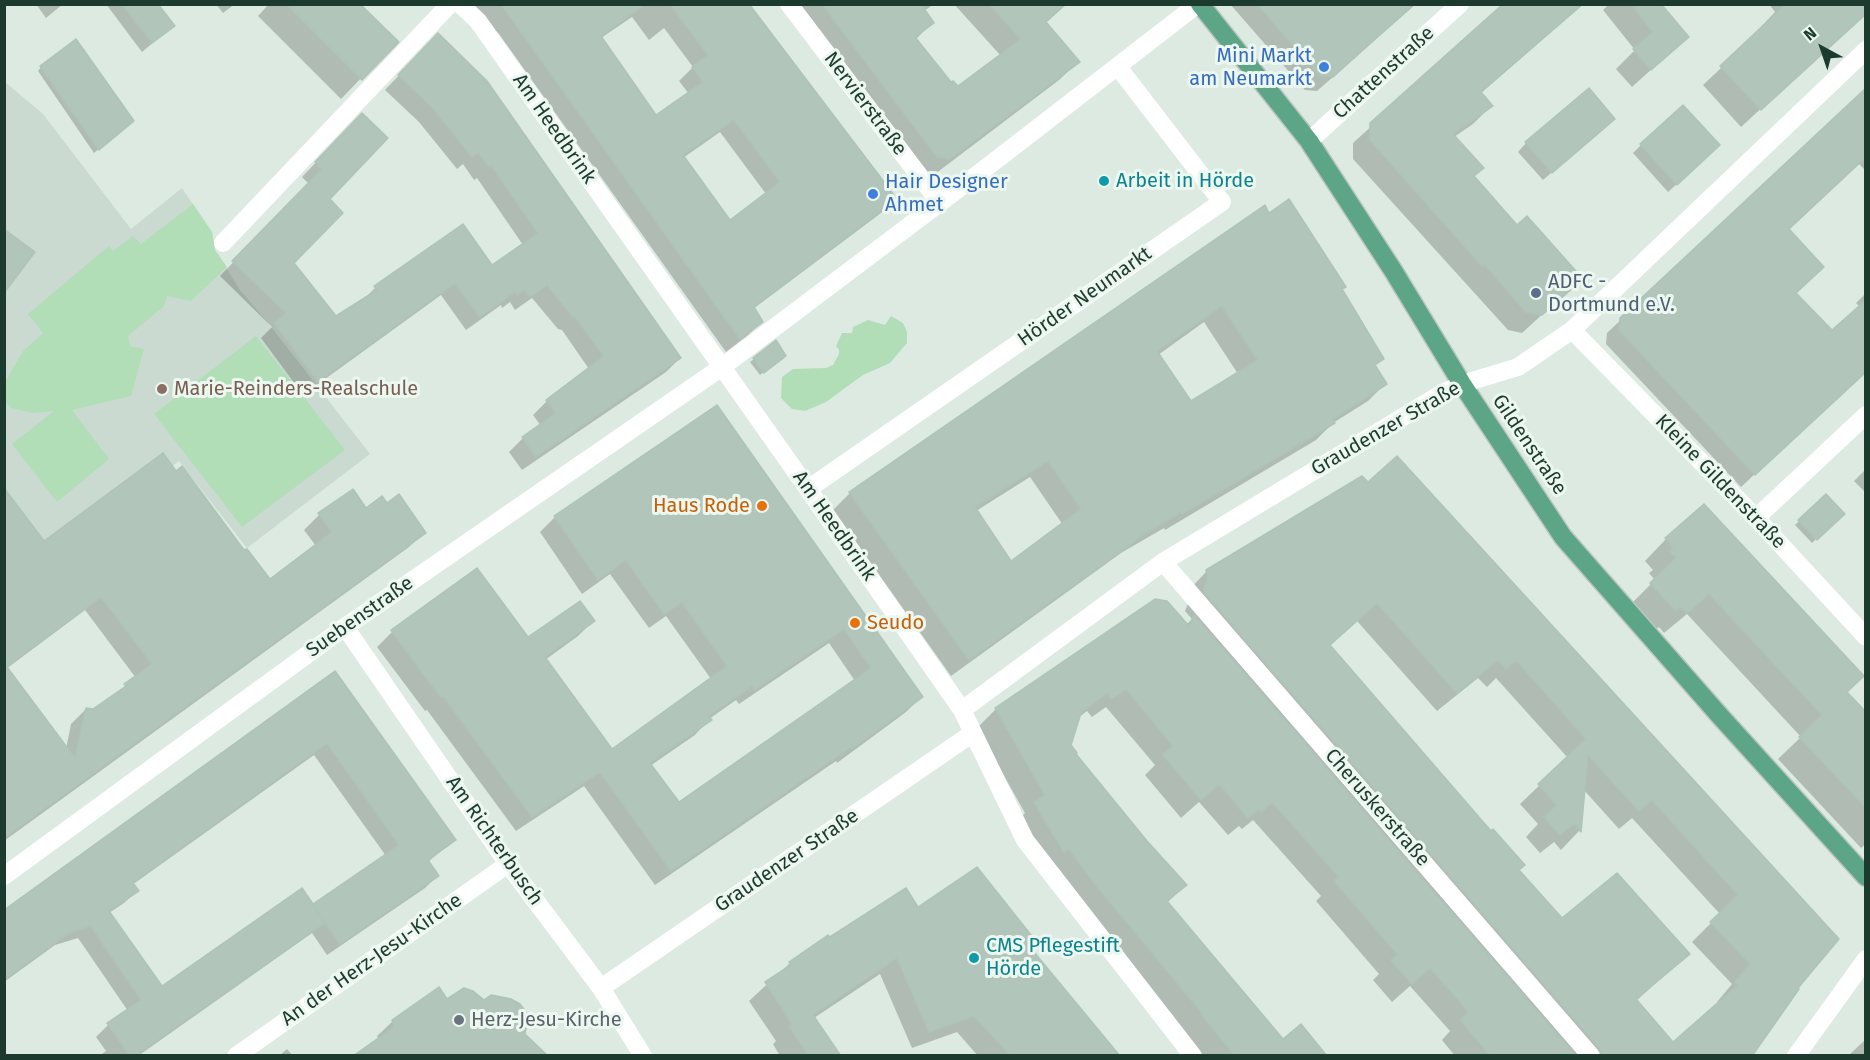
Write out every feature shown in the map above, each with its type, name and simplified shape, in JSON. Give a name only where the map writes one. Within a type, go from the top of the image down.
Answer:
[{"type":"main road","name":"Gildenstraße","points":[[1199,4],[1309,141],[1394,272],[1462,384],[1563,537],[1720,716],[1866,877]]},
{"type":"street","points":[[223,243],[450,4]]},
{"type":"street","name":"Am Heedbrink","points":[[460,4],[478,21],[962,710],[1025,840],[1193,1056]]},
{"type":"street","name":"Nervierstraße","points":[[789,4],[940,203]]},
{"type":"street","points":[[722,367],[1199,4]]},
{"type":"street","name":"Chattenstraße","points":[[1309,141],[1460,4]]},
{"type":"street","name":"Graudenzer Straße","points":[[962,710],[1162,561],[1431,400],[1462,384],[1518,367],[1572,330],[1866,50]]},
{"type":"street","name":"Hörder Neumarkt","points":[[808,489],[1222,202],[1118,67]]},
{"type":"street","name":"Kleine Gildenstraße","points":[[1572,330],[1756,518],[1866,637]]},
{"type":"street","name":"Suebenstraße","points":[[4,876],[345,627],[722,367]]},
{"type":"street","points":[[1756,518],[1866,415]]},
{"type":"street","name":"Cheruskerstraße","points":[[1162,561],[1591,1056]]},
{"type":"street","name":"Am Richterbusch","points":[[345,627],[508,864],[601,988],[643,1056]]},
{"type":"street","name":"Graudenzer Straße","points":[[601,988],[973,733]]},
{"type":"street","name":"An der Herz-Jesu-Kirche","points":[[236,1056],[508,864]]},
{"type":"street","points":[[1796,1056],[1866,959]]},
{"type":"shaded area","name":"Marie-Reinders-Realschule","points":[[5,82],[43,114],[131,229],[182,188],[212,232],[215,250],[240,290],[370,454],[247,548],[179,461],[5,595]]},
{"type":"green space","points":[[193,204],[212,232],[215,250],[227,267],[191,301],[167,296],[164,306],[128,336],[130,346],[144,349],[131,396],[72,410],[109,459],[57,502],[12,444],[54,411],[31,413],[11,408],[5,402],[5,382],[23,351],[43,333],[28,314],[109,246],[113,251],[133,236],[141,244]]},
{"type":"green space","points":[[891,316],[903,323],[907,332],[907,343],[890,363],[863,375],[826,402],[805,411],[792,409],[781,398],[782,377],[793,369],[826,368],[833,365],[839,354],[836,346],[842,333],[852,333],[853,327],[868,320],[885,325]]},
{"type":"green space","points":[[256,336],[345,450],[242,527],[154,414]]},
{"type":"building","points":[[122,4],[158,4],[175,26],[152,43]]},
{"type":"building","points":[[286,4],[360,4],[399,42],[362,80]]},
{"type":"building","points":[[501,4],[646,4],[601,36],[656,115],[703,82],[692,67],[708,55],[670,4],[749,4],[897,199],[754,307],[763,322],[740,339]],"holes":[[[734,120],[780,182],[730,220],[683,155]]]},
{"type":"building","points":[[822,4],[921,4],[934,23],[915,37],[951,82],[953,81],[958,86],[1021,39],[989,4],[1066,4],[1046,22],[1080,62],[950,159],[937,157]]},
{"type":"building","points":[[1257,4],[1414,4],[1333,77],[1320,76]]},
{"type":"building","points":[[1503,4],[1583,4],[1481,92],[1493,106],[1453,134],[1484,168],[1474,176],[1517,225],[1527,216],[1583,279],[1542,315],[1526,312],[1370,140],[1370,123]]},
{"type":"building","points":[[1631,4],[1661,4],[1689,37],[1651,70],[1633,49],[1653,32]]},
{"type":"building","points":[[1786,4],[1866,4],[1866,14],[1761,110],[1720,66]]},
{"type":"building","points":[[438,33],[487,81],[681,358],[536,457],[522,437],[556,413],[546,400],[604,356],[575,317],[547,285],[530,297],[524,290],[517,295],[515,292],[480,317],[455,283],[318,382],[274,323],[286,313],[232,261],[322,169],[315,162],[362,113],[388,138],[330,199],[343,213],[294,263],[336,316],[377,290],[374,286],[463,224],[492,265],[538,233],[491,165],[489,167],[478,152],[472,157],[433,108],[398,75]]},
{"type":"building","points":[[76,39],[134,121],[99,150],[40,66]]},
{"type":"building","points":[[1589,88],[1615,119],[1552,173],[1525,142]]},
{"type":"building","points":[[1866,88],[1866,157],[1789,229],[1824,267],[1796,293],[1832,330],[1866,300],[1866,372],[1755,475],[1619,330],[1620,318]]},
{"type":"building","points":[[1683,105],[1720,145],[1677,185],[1640,144]]},
{"type":"building","points":[[1289,199],[1346,287],[1342,289],[1384,359],[1375,365],[1387,384],[1333,419],[1335,423],[1135,540],[969,660],[849,492],[1265,205],[1269,213]],"holes":[[[1222,306],[1258,360],[1191,401],[1157,351]],[[1048,461],[1081,509],[1011,561],[975,507]]]},
{"type":"building","points":[[4,229],[35,252],[4,293]]},
{"type":"building","points":[[776,340],[786,356],[764,373],[753,358]]},
{"type":"building","points":[[717,405],[923,697],[852,749],[851,747],[671,871],[600,772],[532,817],[391,630],[477,568],[528,637],[580,601],[595,621],[545,657],[612,749],[727,666],[682,602],[664,614],[626,560],[598,580],[554,516]],"holes":[[[844,629],[871,668],[679,802],[650,763],[712,720],[709,716],[752,686],[755,690]]]},
{"type":"building","points":[[163,453],[176,471],[182,466],[244,550],[247,549],[270,579],[332,532],[318,513],[353,489],[366,508],[382,496],[387,503],[399,494],[426,533],[4,838],[4,488],[44,541]],"holes":[[[101,597],[152,664],[93,709],[86,708],[75,758],[7,667]]]},
{"type":"building","points":[[1397,456],[1839,939],[1798,988],[1752,1056],[1602,1056],[1600,1049],[1203,591],[1208,579],[1206,570],[1362,476],[1368,482]],"holes":[[[1377,603],[1457,693],[1498,660],[1506,669],[1516,660],[1586,739],[1538,784],[1557,805],[1544,817],[1560,835],[1574,824],[1581,832],[1588,755],[1639,811],[1652,800],[1738,895],[1710,922],[1750,964],[1735,982],[1738,985],[1673,1042],[1636,999],[1690,954],[1617,873],[1562,918],[1519,870],[1525,865],[1493,829],[1491,831],[1330,645]]]},
{"type":"building","points":[[1826,494],[1845,514],[1817,540],[1798,520]]},
{"type":"building","points":[[1704,504],[1864,676],[1847,692],[1866,712],[1866,808],[1799,737],[1822,715],[1709,594],[1687,613],[1681,607],[1676,611],[1650,583],[1676,558],[1670,551],[1673,547],[1665,538]]},
{"type":"building","points":[[1155,599],[1167,601],[1189,626],[1194,615],[1576,1056],[1491,1056],[1460,1020],[1469,1012],[1430,968],[1412,984],[1391,960],[1398,955],[1334,881],[1339,877],[1272,802],[1261,812],[1259,809],[1248,818],[1219,784],[1201,800],[1163,755],[1173,746],[1126,689],[1111,699],[1107,693],[1081,713],[1071,745],[1076,754],[1147,841],[1187,885],[1167,901],[1283,1039],[1301,1024],[1327,1056],[1235,1056],[1069,849],[1064,852],[1034,802],[1045,795],[995,708]]},
{"type":"building","points":[[335,671],[456,840],[428,860],[439,876],[340,944],[313,905],[325,923],[135,1056],[130,1056],[107,1023],[141,1000],[91,926],[69,933],[4,980],[4,910]],"holes":[[[327,743],[399,845],[313,904],[302,888],[162,986],[109,911],[139,891],[133,883]]]},
{"type":"building","name":"CMS Pflegestift Hörde","points":[[977,867],[1035,940],[1029,946],[1120,1056],[1011,1056],[974,1016],[929,1032],[897,958],[813,1015],[841,1056],[809,1056],[789,1026],[792,1024],[765,982],[791,965],[789,962],[828,935],[830,937],[906,888],[918,907]]},
{"type":"building","name":"Herz-Jesu-Kirche","points":[[439,987],[447,999],[464,988],[473,991],[484,1000],[491,995],[511,999],[520,1004],[526,1012],[525,1034],[548,1056],[353,1056],[394,1027],[392,1020]]},
{"type":"place","name":"Mini Markt am Neumarkt","points":[[1324,67]]},
{"type":"place","name":"Arbeit in Hörde","points":[[1104,181]]},
{"type":"place","name":"Hair Designer Ahmet","points":[[873,194]]},
{"type":"place","name":"ADFC - Dortmund e.V.","points":[[1536,293]]},
{"type":"place","name":"Marie-Reinders-Realschule","points":[[162,389]]},
{"type":"place","name":"Haus Rode","points":[[762,506]]},
{"type":"place","name":"Seudo","points":[[855,623]]},
{"type":"place","name":"CMS Pflegestift Hörde","points":[[974,958]]},
{"type":"place","name":"Herz-Jesu-Kirche","points":[[459,1020]]}]
